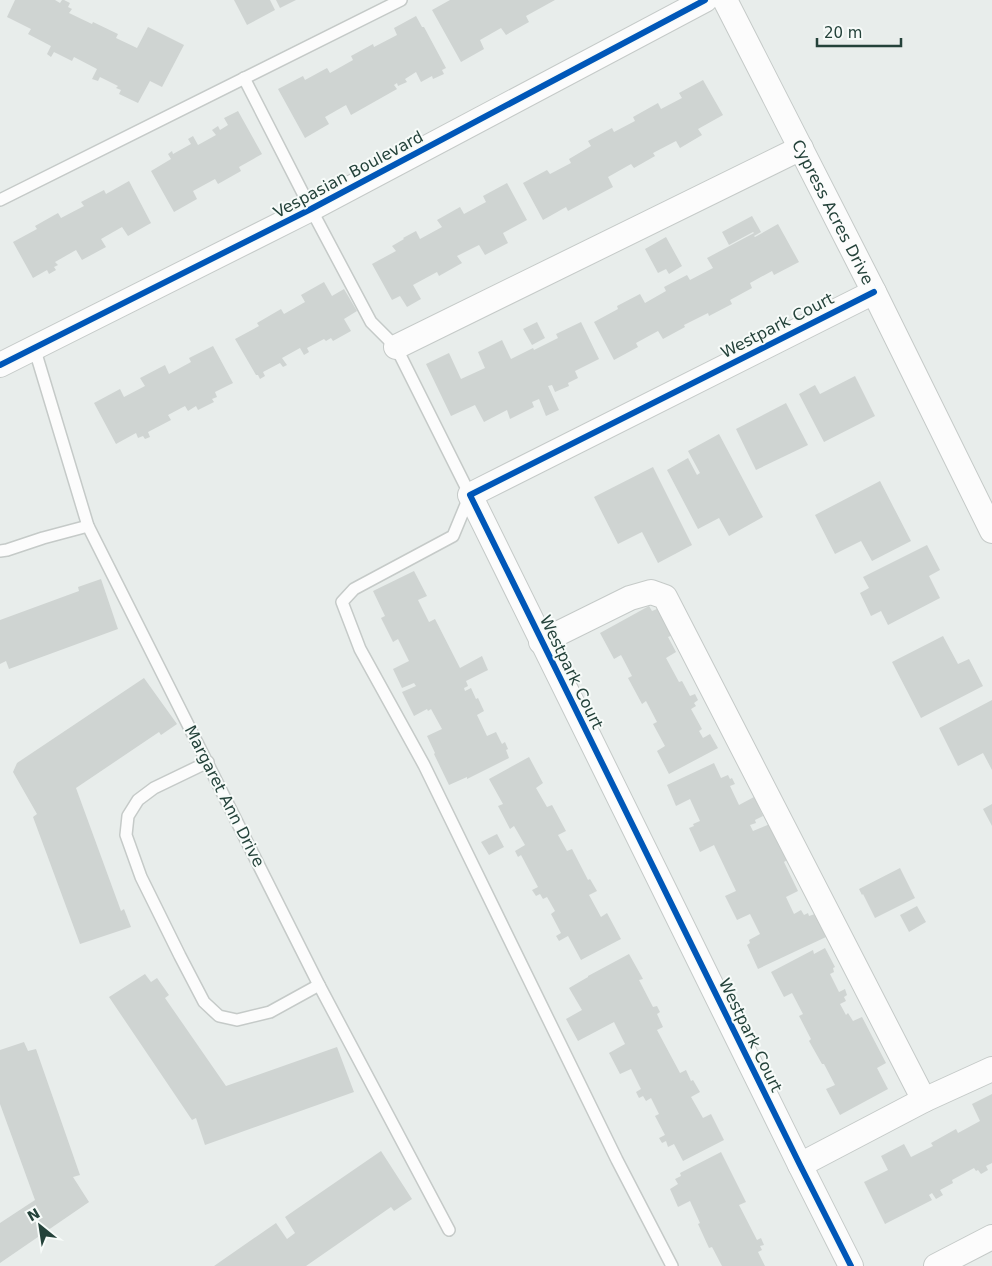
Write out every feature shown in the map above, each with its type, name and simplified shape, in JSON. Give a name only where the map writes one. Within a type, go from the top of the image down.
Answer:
[{"type":"street","name":"Vespasian Boulevard","points":[[0,365],[311,210],[704,0]]},
{"type":"street","name":"Cypress Acres Drive","points":[[725,0],[874,292],[992,531]]},
{"type":"street","points":[[396,347],[801,148]]},
{"type":"street","name":"Westpark Court","points":[[851,1266],[470,495],[874,292]]},
{"type":"street","points":[[541,642],[630,598],[651,592],[665,597],[924,1100]]},
{"type":"street","points":[[800,1165],[924,1100],[992,1069]]},
{"type":"street","points":[[936,1266],[992,1237]]},
{"type":"lane","points":[[0,200],[401,0]]},
{"type":"lane","points":[[244,78],[311,210],[371,322],[396,347],[470,495],[453,536],[354,589],[342,602],[360,649],[424,765],[612,1151],[672,1266]]},
{"type":"lane","name":"Margaret Ann Drive","points":[[34,347],[88,526],[319,985],[449,1230]]},
{"type":"lane","points":[[0,550],[7,550],[88,526]]},
{"type":"lane","points":[[208,762],[154,788],[138,800],[128,816],[126,834],[141,877],[180,956],[204,1002],[219,1016],[238,1020],[270,1012],[319,985]]},
{"type":"building","points":[[15,0],[55,0],[60,3],[64,0],[70,3],[68,7],[72,9],[69,13],[118,34],[116,38],[137,48],[148,27],[184,45],[162,87],[150,81],[138,103],[119,94],[121,90],[116,88],[118,86],[100,77],[98,81],[92,79],[97,69],[74,57],[72,61],[54,52],[51,57],[47,54],[51,46],[28,34],[31,29],[7,17]]},
{"type":"building","points":[[234,0],[270,0],[275,10],[247,25]]},
{"type":"building","points":[[276,0],[296,0],[280,8]]},
{"type":"building","points":[[450,0],[555,0],[526,16],[529,22],[506,35],[501,28],[480,40],[484,49],[461,62],[432,10]]},
{"type":"building","points":[[416,16],[446,68],[442,70],[444,74],[433,79],[432,76],[421,82],[416,72],[405,79],[407,82],[398,86],[397,83],[394,85],[397,89],[351,115],[346,105],[325,117],[329,124],[305,138],[278,89],[303,76],[305,80],[327,68],[330,73],[353,60],[351,56],[373,44],[374,47],[397,35],[394,28]]},
{"type":"building","points":[[703,80],[723,115],[698,129],[702,135],[680,148],[676,141],[653,153],[655,156],[634,168],[631,164],[608,177],[613,187],[568,211],[566,207],[543,220],[523,183],[547,170],[550,174],[571,163],[569,159],[591,146],[588,141],[612,128],[614,132],[635,121],[633,117],[658,103],[661,109],[682,98],[679,93]]},
{"type":"building","points":[[238,111],[262,154],[239,167],[241,171],[218,184],[215,179],[193,191],[197,199],[174,212],[151,171],[171,159],[168,154],[172,151],[173,154],[191,144],[188,139],[193,136],[198,145],[216,135],[212,130],[218,126],[220,130],[228,125],[224,118]]},
{"type":"building","points":[[129,181],[151,223],[128,236],[122,227],[101,239],[106,247],[82,260],[76,250],[55,262],[58,265],[54,267],[56,270],[49,274],[47,270],[33,278],[13,242],[37,229],[35,226],[58,213],[61,218],[84,206],[81,202],[104,190],[106,194]]},
{"type":"building","points":[[507,183],[527,220],[503,233],[508,243],[485,255],[479,245],[457,256],[462,263],[439,276],[437,272],[413,285],[421,299],[407,307],[400,296],[392,300],[372,264],[396,251],[392,246],[403,238],[416,231],[420,239],[442,227],[437,220],[460,207],[464,214],[486,202],[483,196]]},
{"type":"building","points":[[752,216],[761,232],[755,237],[778,224],[799,262],[774,275],[772,271],[750,283],[752,288],[730,300],[732,304],[709,316],[708,313],[684,325],[685,327],[663,339],[658,331],[636,343],[638,347],[614,360],[594,322],[618,309],[617,306],[640,294],[645,303],[666,291],[664,287],[687,275],[690,280],[713,268],[707,258],[754,233],[729,245],[722,232]]},
{"type":"building","points":[[666,237],[682,266],[669,274],[666,269],[658,273],[645,249]]},
{"type":"building","points":[[324,282],[332,296],[344,289],[357,311],[344,319],[351,331],[333,341],[331,338],[326,341],[324,339],[307,348],[309,352],[304,355],[300,348],[282,358],[287,365],[283,367],[280,363],[263,372],[265,376],[260,379],[235,339],[259,326],[257,323],[281,309],[284,314],[305,302],[301,295]]},
{"type":"building","points":[[537,322],[545,338],[532,345],[523,329]]},
{"type":"building","points":[[581,322],[599,359],[575,371],[578,378],[568,383],[569,386],[555,392],[552,385],[548,386],[559,410],[546,416],[539,399],[532,402],[534,407],[510,419],[507,410],[484,422],[475,405],[451,416],[426,364],[449,353],[461,379],[485,368],[478,352],[502,340],[511,359],[558,338],[556,334]]},
{"type":"building","points":[[213,346],[233,383],[215,392],[217,397],[212,399],[214,402],[198,410],[196,406],[188,411],[185,406],[168,415],[171,420],[148,432],[150,437],[145,439],[143,436],[138,438],[136,433],[116,444],[94,403],[120,389],[124,397],[145,386],[140,378],[165,365],[169,374],[191,362],[189,358]]},
{"type":"building","points":[[855,376],[875,416],[824,442],[799,394],[815,385],[820,394]]},
{"type":"building","points":[[786,403],[808,445],[756,470],[736,429]]},
{"type":"building","points":[[719,434],[763,517],[729,536],[719,518],[698,529],[667,470],[688,458],[697,475],[700,473],[688,451]]},
{"type":"building","points":[[653,467],[692,545],[658,563],[642,532],[618,544],[594,497]]},
{"type":"building","points":[[880,481],[911,541],[872,561],[861,541],[835,554],[815,515]]},
{"type":"building","points":[[927,545],[940,570],[929,576],[940,598],[888,625],[881,611],[871,616],[860,593],[869,588],[863,577]]},
{"type":"building","points":[[414,571],[427,596],[418,600],[429,622],[435,619],[460,668],[482,656],[488,670],[466,681],[468,686],[464,688],[465,691],[471,688],[476,699],[478,698],[484,711],[477,715],[487,736],[496,732],[502,744],[505,742],[508,749],[506,750],[509,758],[467,779],[467,777],[449,785],[427,736],[442,729],[431,709],[428,711],[427,709],[414,716],[402,692],[416,686],[414,683],[402,688],[393,669],[409,661],[398,639],[393,642],[381,618],[385,616],[373,591]]},
{"type":"building","points":[[101,579],[118,629],[9,669],[6,661],[0,664],[0,620],[79,591],[78,587]]},
{"type":"building","points":[[649,606],[652,611],[657,609],[673,635],[668,637],[676,652],[666,658],[679,682],[682,681],[690,696],[695,694],[698,700],[694,703],[696,706],[691,709],[702,729],[699,731],[703,738],[710,734],[718,748],[669,774],[657,751],[665,746],[653,724],[657,722],[646,701],[642,704],[628,678],[632,676],[621,655],[614,659],[600,633]]},
{"type":"building","points":[[943,636],[958,664],[969,659],[983,686],[921,718],[892,662]]},
{"type":"building","points":[[144,678],[177,724],[161,735],[159,732],[76,788],[121,911],[124,909],[131,927],[80,944],[33,817],[37,814],[13,772],[17,763]]},
{"type":"building","points":[[992,700],[992,770],[983,753],[958,766],[939,728]]},
{"type":"building","points":[[529,757],[543,783],[536,788],[547,807],[552,805],[566,831],[558,835],[567,851],[572,849],[588,880],[590,879],[597,891],[589,895],[601,917],[607,913],[621,939],[581,960],[568,936],[559,941],[556,936],[561,933],[551,914],[555,911],[547,897],[543,899],[540,894],[536,896],[532,890],[538,887],[521,855],[518,857],[515,851],[525,845],[514,826],[510,829],[498,806],[503,804],[489,779]]},
{"type":"building","points":[[714,763],[721,778],[728,775],[730,779],[732,778],[735,784],[730,786],[739,805],[754,797],[763,816],[755,820],[756,823],[750,825],[753,831],[770,824],[787,860],[784,862],[798,891],[786,897],[794,914],[801,910],[804,915],[808,913],[809,916],[815,914],[826,937],[758,969],[747,945],[750,943],[749,940],[760,934],[750,914],[737,920],[725,896],[736,891],[714,845],[700,852],[689,828],[700,821],[690,799],[676,806],[667,785]]},
{"type":"building","points":[[992,804],[992,826],[983,809]]},
{"type":"building","points":[[497,834],[504,847],[489,855],[481,842]]},
{"type":"building","points":[[900,868],[915,898],[875,918],[859,889]]},
{"type":"building","points":[[917,906],[926,922],[909,932],[900,915]]},
{"type":"building","points":[[825,948],[835,967],[833,968],[834,972],[830,974],[839,992],[845,989],[847,995],[844,997],[846,1001],[840,1004],[846,1015],[848,1013],[853,1021],[862,1017],[886,1063],[877,1068],[888,1089],[840,1115],[826,1089],[835,1085],[809,1041],[811,1039],[799,1016],[803,1014],[792,993],[784,997],[771,972],[813,950],[814,954]]},
{"type":"building","points":[[629,954],[643,979],[639,980],[653,1007],[657,1006],[660,1012],[657,1014],[663,1027],[657,1030],[680,1073],[686,1070],[691,1081],[693,1080],[700,1092],[691,1097],[703,1118],[711,1114],[724,1140],[683,1161],[674,1144],[668,1147],[666,1141],[662,1143],[659,1138],[665,1135],[655,1116],[659,1114],[651,1098],[646,1101],[643,1096],[639,1098],[636,1092],[641,1089],[631,1069],[620,1074],[609,1053],[625,1044],[614,1022],[578,1041],[566,1019],[582,1010],[569,988]]},
{"type":"building","points":[[145,974],[151,982],[157,978],[169,995],[165,998],[226,1086],[337,1047],[354,1092],[205,1145],[196,1118],[192,1120],[109,997]]},
{"type":"building","points":[[24,1042],[28,1051],[36,1049],[80,1175],[73,1177],[89,1202],[0,1263],[0,1223],[35,1200],[0,1104],[0,1050]]},
{"type":"building","points":[[992,1094],[992,1163],[986,1166],[988,1170],[981,1174],[974,1168],[952,1180],[953,1183],[940,1190],[943,1195],[936,1199],[932,1193],[929,1195],[932,1200],[885,1224],[864,1182],[888,1170],[881,1156],[904,1144],[911,1157],[933,1146],[931,1143],[956,1129],[958,1133],[980,1121],[972,1104]]},
{"type":"building","points":[[381,1151],[412,1199],[394,1211],[391,1207],[306,1266],[214,1266],[276,1223],[287,1239],[295,1233],[285,1217]]},
{"type":"building","points":[[721,1152],[746,1202],[739,1205],[757,1240],[761,1238],[764,1245],[760,1246],[762,1250],[758,1252],[765,1266],[722,1266],[712,1247],[709,1248],[690,1201],[678,1207],[670,1189],[678,1184],[675,1179],[681,1176],[680,1173]]},
{"type":"cycle path","points":[[0,365],[311,209],[705,0]]},
{"type":"cycle path","points":[[851,1266],[470,495],[874,292]]}]
